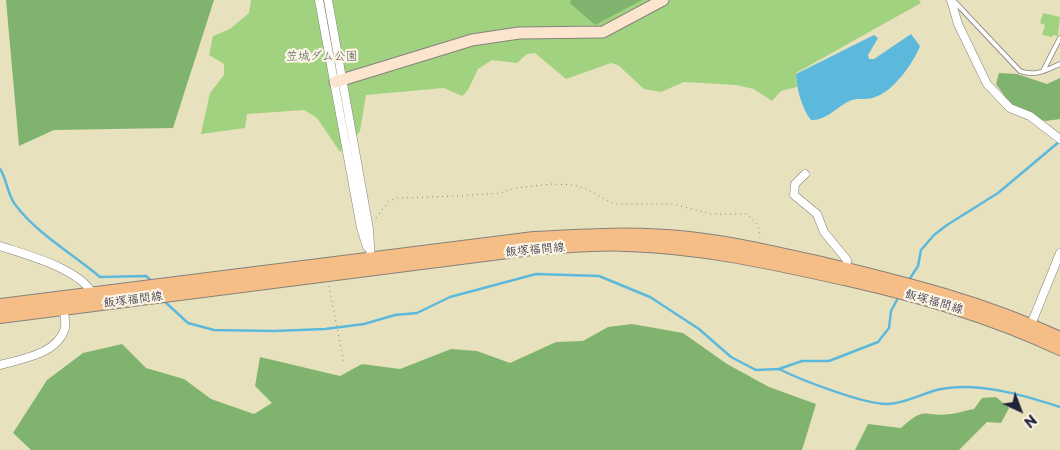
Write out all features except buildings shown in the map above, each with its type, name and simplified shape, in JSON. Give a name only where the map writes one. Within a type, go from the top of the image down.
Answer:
[{"type":"main road","name":"飯塚福間線","points":[[0,317],[327,275],[372,264],[534,238],[610,234],[689,238],[762,251],[846,274],[988,308],[1030,329],[1060,348]]},
{"type":"main road","name":"飯塚福間線","points":[[0,305],[372,264],[539,248],[625,244],[722,253],[846,274]]},
{"type":"main road","name":"飯塚福間線","points":[[1030,329],[1060,338]]},
{"type":"street","points":[[319,0],[369,229],[372,264]]},
{"type":"street","points":[[328,0],[338,81],[361,228],[372,264]]},
{"type":"street","points":[[338,81],[472,40],[519,33],[603,32],[663,0]]},
{"type":"street","points":[[952,0],[958,24],[987,84],[1010,108],[1030,116],[1060,139]]},
{"type":"street","points":[[805,174],[795,184],[794,195],[817,214],[824,232],[847,260],[846,274]]},
{"type":"street","points":[[0,246],[43,260],[63,270],[89,286],[93,294]]},
{"type":"street","points":[[1030,329],[1060,253]]},
{"type":"street","points":[[0,365],[51,347],[60,338],[65,328],[64,309]]},
{"type":"lane","points":[[952,0],[1020,71],[1032,74],[1060,64]]},
{"type":"lane","points":[[1042,72],[1060,38]]},
{"type":"path","points":[[369,229],[389,201],[396,198],[475,195],[543,185],[573,185],[585,188],[614,204],[674,204],[711,214],[747,214],[758,224],[762,251]]},
{"type":"path","points":[[327,275],[344,364]]},
{"type":"green space","points":[[6,0],[214,0],[173,128],[54,130],[19,146]]},
{"type":"green space","name":"笠城ダム公園","points":[[251,0],[919,0],[921,3],[796,73],[797,87],[781,91],[772,101],[754,89],[736,85],[684,82],[661,92],[644,89],[618,65],[611,63],[566,79],[535,53],[527,54],[517,63],[492,60],[478,69],[468,90],[462,96],[444,88],[366,95],[360,131],[340,152],[317,118],[304,110],[247,114],[245,128],[201,134],[210,93],[224,75],[224,64],[209,55],[213,36],[230,29],[249,13]]},
{"type":"green space","points":[[571,0],[642,0],[595,25],[570,3]]},
{"type":"green space","points":[[1043,13],[1060,17],[1058,36],[1042,35],[1045,25],[1040,23]]},
{"type":"green space","points":[[999,73],[1017,74],[1047,84],[1060,78],[1060,119],[1046,121],[1018,115],[996,84]]},
{"type":"green space","points":[[632,324],[683,333],[727,364],[769,387],[816,404],[802,450],[31,450],[13,433],[47,380],[83,353],[122,344],[146,368],[184,379],[211,399],[254,414],[272,403],[255,386],[260,357],[340,376],[362,364],[400,369],[451,349],[477,351],[510,363],[556,342],[583,341],[608,327]]},
{"type":"green space","points":[[996,397],[1009,408],[1001,423],[987,422],[959,450],[855,450],[868,424],[901,428],[921,414],[942,415],[957,413],[974,409],[982,398]]},
{"type":"water","points":[[911,34],[920,46],[908,68],[896,83],[882,94],[872,98],[852,100],[822,118],[811,120],[800,98],[796,74],[874,35],[878,38],[868,55],[869,59],[874,59]]},
{"type":"waterway","points":[[909,280],[918,266],[921,250],[934,235],[998,193],[1060,141]]},
{"type":"waterway","points":[[0,169],[14,203],[35,227],[100,277],[146,276],[153,282]]},
{"type":"waterway","points":[[163,300],[188,323],[214,330],[274,331],[325,329],[364,324],[395,315],[417,313],[450,297],[536,274],[599,276],[650,297],[699,329],[731,357],[756,370],[779,369],[802,361],[829,361],[878,342],[889,328],[891,311],[899,296]]},
{"type":"waterway","points":[[779,369],[832,391],[876,403],[894,404],[941,389],[971,387],[1016,394],[1060,407]]}]
